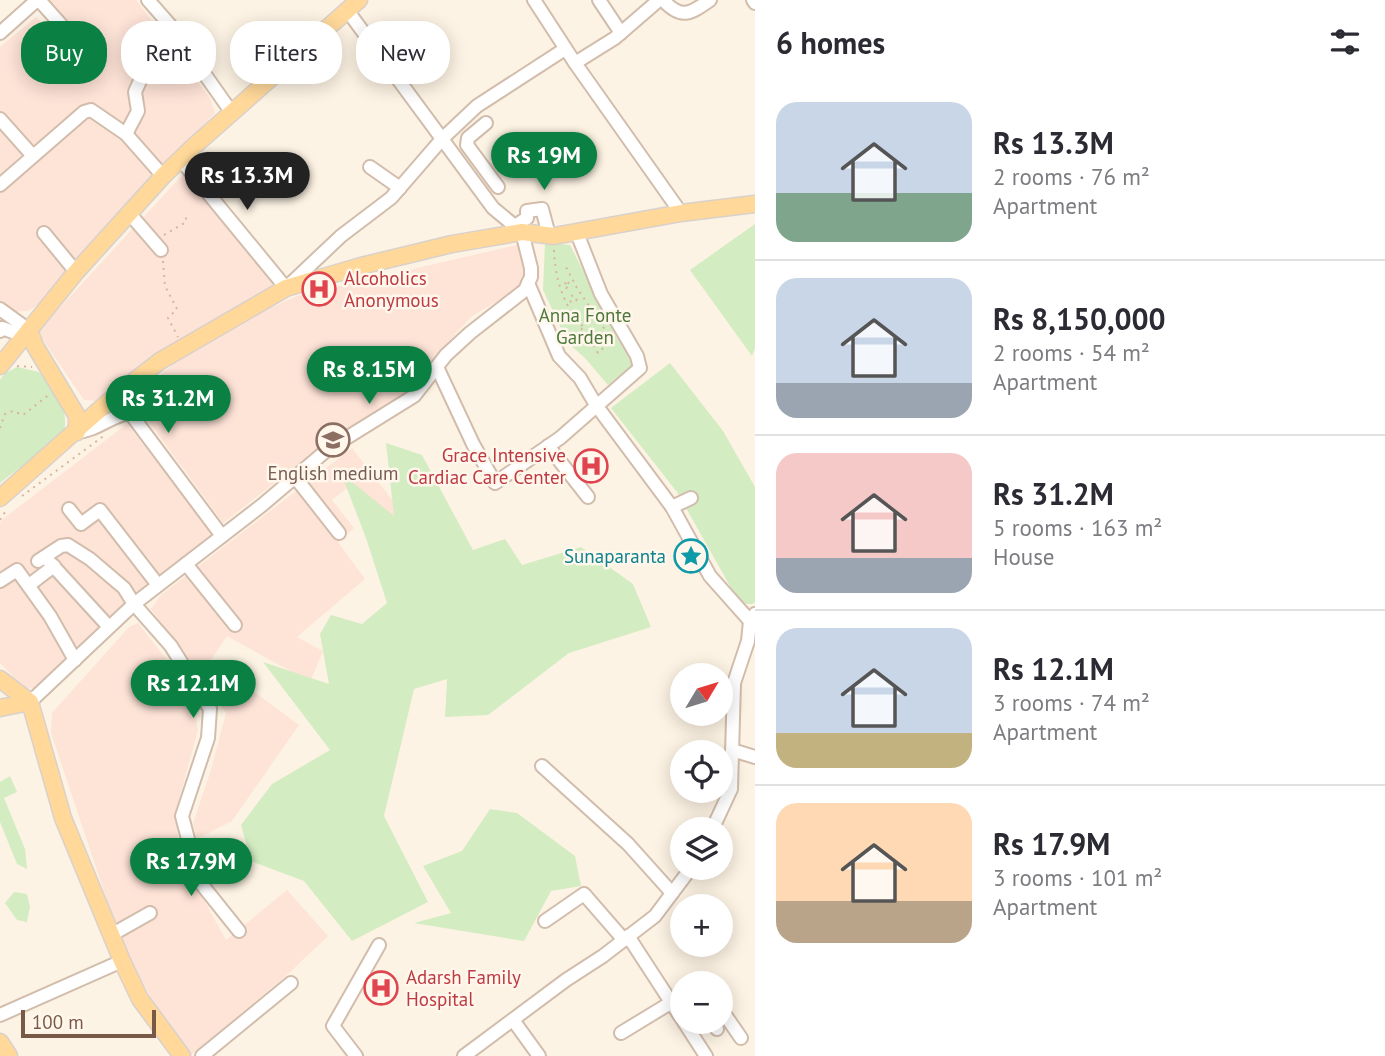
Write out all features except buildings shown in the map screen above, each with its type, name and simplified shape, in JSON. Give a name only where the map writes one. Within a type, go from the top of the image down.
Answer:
[{"type":"main road","points":[[6,363],[26,333],[76,272],[163,176],[353,5]]},
{"type":"main road","points":[[8,502],[105,405],[160,361],[286,288],[361,266],[518,229],[552,243],[578,233],[681,213],[755,204]]},
{"type":"main road","points":[[26,333],[42,366],[60,386],[77,416],[77,432]]},
{"type":"main road","points":[[6,363],[20,356],[42,366]]},
{"type":"main road","points":[[69,401],[85,407],[105,405]]},
{"type":"main road","points":[[0,678],[30,702],[63,818],[122,961],[140,999],[182,1056]]},
{"type":"main road","points":[[0,708],[30,702]]},
{"type":"main road","points":[[0,1042],[9,1056]]},
{"type":"street","points":[[0,33],[38,0],[57,21]]},
{"type":"street","points":[[148,0],[165,21]]},
{"type":"street","points":[[534,0],[565,49],[681,213]]},
{"type":"street","points":[[599,0],[621,33]]},
{"type":"street","points":[[575,63],[621,33],[661,0],[683,13],[694,11],[710,0]]},
{"type":"street","points":[[30,702],[134,604],[327,450],[414,396],[446,355],[525,290],[531,268],[518,229],[493,208],[353,5]]},
{"type":"street","points":[[180,159],[286,288],[341,236],[400,188],[443,138],[477,106],[565,49]]},
{"type":"street","points":[[125,134],[138,111],[135,92],[139,84]]},
{"type":"street","points":[[211,84],[232,113]]},
{"type":"street","points":[[0,184],[85,112],[91,110],[125,134],[163,176]]},
{"type":"street","points":[[0,119],[33,156]]},
{"type":"street","points":[[481,190],[496,184],[467,145],[468,138],[486,123]]},
{"type":"street","points":[[458,158],[470,149]]},
{"type":"street","points":[[467,171],[479,161]]},
{"type":"street","points":[[370,167],[400,188]]},
{"type":"street","points":[[518,229],[527,218],[527,211],[542,209],[552,243]]},
{"type":"street","points":[[129,214],[158,246]]},
{"type":"street","points":[[44,233],[76,272]]},
{"type":"street","points":[[437,367],[473,444],[495,483],[548,446],[640,368],[637,356],[601,294],[578,233]]},
{"type":"street","points":[[528,283],[559,356],[580,378],[596,405],[672,507],[710,576],[752,618],[748,641],[734,683],[733,750],[755,757]]},
{"type":"street","points":[[0,309],[26,333]]},
{"type":"street","points":[[0,331],[2,328],[26,333]]},
{"type":"street","points":[[77,432],[89,431],[120,414],[131,413],[222,536]]},
{"type":"street","points":[[548,446],[588,497]]},
{"type":"street","points":[[295,477],[339,534]]},
{"type":"street","points":[[672,507],[691,498]]},
{"type":"street","points":[[69,509],[81,524],[100,510],[158,585]]},
{"type":"street","points":[[33,582],[46,561],[61,546],[68,545],[90,559],[124,588],[134,604],[171,646],[210,709],[208,738],[182,816],[199,881],[239,931]]},
{"type":"street","points":[[46,561],[109,627]]},
{"type":"street","points":[[186,564],[235,625]]},
{"type":"street","points":[[0,581],[16,570],[50,616],[75,660]]},
{"type":"street","points":[[542,766],[628,844],[672,892]]},
{"type":"street","points":[[464,1056],[654,916],[682,880]]},
{"type":"street","points":[[545,921],[584,894],[626,938],[670,999]]},
{"type":"street","points":[[111,935],[150,913]]},
{"type":"street","points":[[356,1056],[333,1026],[379,944]]},
{"type":"street","points":[[0,1015],[122,961]]},
{"type":"street","points":[[202,1056],[291,983]]},
{"type":"street","points":[[621,1033],[670,1003]]},
{"type":"street","points":[[513,1020],[539,1056]]},
{"type":"street","points":[[733,1026],[741,1038]]},
{"type":"street","points":[[694,1034],[706,1056]]},
{"type":"path","points":[[183,347],[167,318],[177,309],[165,286],[158,246],[186,222],[186,215]]},
{"type":"path","points":[[552,243],[559,288],[598,353],[612,340],[565,265]]},
{"type":"path","points":[[559,288],[568,288],[569,284],[574,282]]},
{"type":"path","points":[[566,302],[574,302],[582,295]]},
{"type":"path","points":[[580,327],[596,316]]},
{"type":"path","points":[[6,363],[42,366]]},
{"type":"path","points":[[0,428],[5,414],[13,411],[23,415],[60,386]]},
{"type":"path","points":[[0,520],[8,502],[106,435]]},
{"type":"shaded area","points":[[50,0],[136,0],[152,21],[121,21],[121,84],[199,84],[210,98],[215,113],[163,167],[133,134],[99,107],[87,105],[0,179],[0,47],[21,30],[21,84],[107,84],[107,21],[58,21],[44,5]]},
{"type":"shaded area","points":[[92,114],[158,175],[35,307],[28,311],[13,312],[0,302],[0,193],[80,120]]},
{"type":"shaded area","points":[[186,171],[275,283],[97,401],[84,400],[39,334],[41,328]]},
{"type":"shaded area","points":[[521,244],[527,276],[522,287],[472,316],[433,358],[409,393],[318,449],[223,523],[132,399],[178,360],[259,313],[297,296]]},
{"type":"shaded area","points":[[127,424],[215,536],[158,577],[107,511],[97,519],[151,587],[37,688],[25,689],[0,663],[0,524]]},
{"type":"shaded area","points":[[352,448],[400,510],[382,524],[351,485],[332,500],[354,528],[338,542],[365,579],[297,637],[323,651],[310,682],[227,636],[211,660],[299,725],[232,821],[197,839],[193,823],[226,713],[151,609],[161,595]]},
{"type":"shaded area","points":[[138,623],[190,690],[198,730],[175,814],[181,859],[226,940],[287,890],[328,936],[288,974],[191,1055],[159,1014],[118,933],[51,733],[52,713],[129,627]]},
{"type":"green space","points":[[755,224],[755,348],[752,356],[690,270]]},
{"type":"green space","name":"Anna Fonte Garden","points":[[545,243],[570,245],[617,338],[635,363],[608,385],[568,343],[543,290]]},
{"type":"green space","points":[[670,363],[723,431],[755,487],[753,604],[746,604],[735,595],[677,492],[611,408]]},
{"type":"green space","points":[[17,367],[39,372],[50,386],[65,416],[64,433],[0,483],[0,380],[4,374]]},
{"type":"green space","points":[[386,443],[422,455],[473,550],[505,539],[522,565],[581,547],[633,584],[651,627],[569,653],[488,715],[445,717],[447,679],[414,689],[384,816],[428,902],[352,941],[304,881],[251,861],[241,825],[272,784],[330,750],[263,662],[329,684],[320,634],[331,615],[362,624],[387,603],[341,473],[394,516]]},
{"type":"green space","points":[[10,776],[17,792],[4,798],[25,849],[27,869],[17,864],[0,822],[0,782]]},
{"type":"green space","points":[[490,809],[517,813],[575,856],[581,886],[551,891],[524,941],[414,923],[451,913],[423,866],[462,851]]},
{"type":"green space","points":[[14,892],[27,894],[30,907],[27,922],[17,920],[5,903]]},
{"type":"place","name":"Alcoholics Anonymous","points":[[319,289]]},
{"type":"place","name":"English medium","points":[[333,440]]},
{"type":"place","name":"Grace Intensive Cardiac Care Center","points":[[591,466]]},
{"type":"place","name":"Sunaparanta","points":[[691,556]]},
{"type":"place","name":"Adarsh Family Hospital","points":[[381,988]]}]
